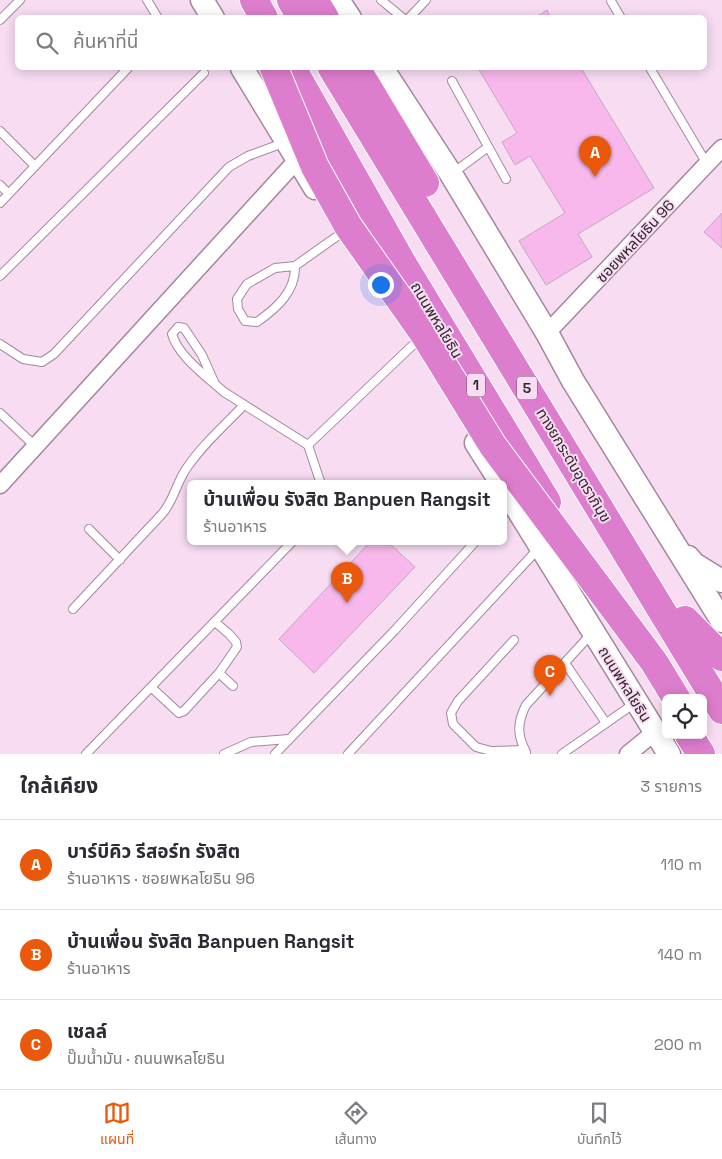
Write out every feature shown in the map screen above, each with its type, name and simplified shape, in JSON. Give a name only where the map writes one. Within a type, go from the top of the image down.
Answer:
[{"type":"highway","points":[[240,0],[248,15]]},
{"type":"highway","points":[[254,0],[262,15]]},
{"type":"highway","points":[[291,0],[299,15]]},
{"type":"highway","points":[[314,0],[323,15]]},
{"type":"highway","points":[[275,70],[315,166],[348,226],[424,334],[493,446],[654,662],[674,694]]},
{"type":"highway","name":"ถนนพหลโยธิน","points":[[293,70],[401,261],[664,694]]},
{"type":"highway","name":"ทางยกระดับอุตราภิมุข","points":[[333,70],[722,710]]},
{"type":"highway","points":[[357,70],[722,683]]},
{"type":"highway","points":[[685,620],[722,657]]},
{"type":"highway","points":[[692,739],[701,754]]},
{"type":"highway","points":[[701,739],[710,754]]},
{"type":"main road","points":[[202,0],[211,15]]},
{"type":"main road","points":[[338,0],[348,15]]},
{"type":"main road","name":"ถนนพหลโยธิน","points":[[243,70],[291,151],[415,343],[498,480]]},
{"type":"main road","points":[[383,70],[451,174],[547,333],[573,382],[722,621]]},
{"type":"main road","name":"ถนนพหลโยธิน","points":[[507,494],[669,754]]},
{"type":"main road","points":[[644,495],[694,564],[722,581]]},
{"type":"street","name":"ซอยพหลโยธิน 96","points":[[547,333],[722,148]]},
{"type":"street","points":[[0,486],[36,447],[291,151]]},
{"type":"street","points":[[628,754],[655,732]]},
{"type":"lane","points":[[0,20],[20,0]]},
{"type":"lane","points":[[147,0],[156,15]]},
{"type":"lane","points":[[381,0],[399,15]]},
{"type":"lane","points":[[412,15],[426,0]]},
{"type":"lane","points":[[611,1],[619,15]]},
{"type":"lane","points":[[0,203],[126,70]]},
{"type":"lane","points":[[651,70],[707,164]]},
{"type":"lane","points":[[0,276],[204,73]]},
{"type":"lane","points":[[452,81],[506,179]]},
{"type":"lane","points":[[0,130],[35,166]]},
{"type":"lane","points":[[451,174],[488,147]]},
{"type":"lane","points":[[0,344],[23,359],[42,362],[54,354],[229,168],[248,156],[291,151]]},
{"type":"lane","points":[[0,185],[8,193]]},
{"type":"lane","points":[[295,266],[293,286],[281,302],[257,322],[245,321],[238,309],[238,299],[247,284],[275,268],[295,266],[343,232]]},
{"type":"lane","points":[[215,384],[202,355],[184,328],[178,327],[172,334],[175,345],[215,384],[244,405],[308,445],[320,480]]},
{"type":"lane","points":[[308,445],[415,343]]},
{"type":"lane","points":[[73,609],[173,502],[184,472],[198,452],[244,405]]},
{"type":"lane","points":[[0,413],[36,447]]},
{"type":"lane","points":[[89,529],[120,560]]},
{"type":"lane","points":[[86,754],[289,545]]},
{"type":"lane","points":[[275,754],[396,630],[472,545]]},
{"type":"lane","points":[[348,754],[540,546]]},
{"type":"lane","points":[[152,688],[178,713],[184,711],[219,673],[237,647],[236,642],[229,634],[215,622]]},
{"type":"lane","points":[[526,752],[518,738],[519,718],[526,705],[594,632]]},
{"type":"lane","points":[[514,640],[458,701],[451,713],[452,724],[476,747],[491,751],[526,752]]},
{"type":"lane","points":[[565,663],[606,723]]},
{"type":"lane","points":[[219,673],[233,686]]},
{"type":"lane","points":[[562,754],[637,702]]},
{"type":"lane","points":[[224,754],[250,742],[289,739]]},
{"type":"building","points":[[547,10],[550,15],[540,15]]},
{"type":"building","points":[[479,70],[582,70],[654,188],[578,234],[592,257],[546,285],[519,241],[565,213],[530,156],[515,165],[502,142],[517,133]]},
{"type":"building","points":[[722,213],[722,248],[704,232]]},
{"type":"building","points":[[367,545],[391,545],[415,567],[314,673],[279,639]]},
{"type":"place","name":"บาร์บีคิว รีสอร์ท รังสิต","points":[[595,177]]},
{"type":"place","name":"บ้านเพื่อน รังสิต Banpuen Rangsit","points":[[347,603]]},
{"type":"place","name":"เชลล์","points":[[550,696]]}]
